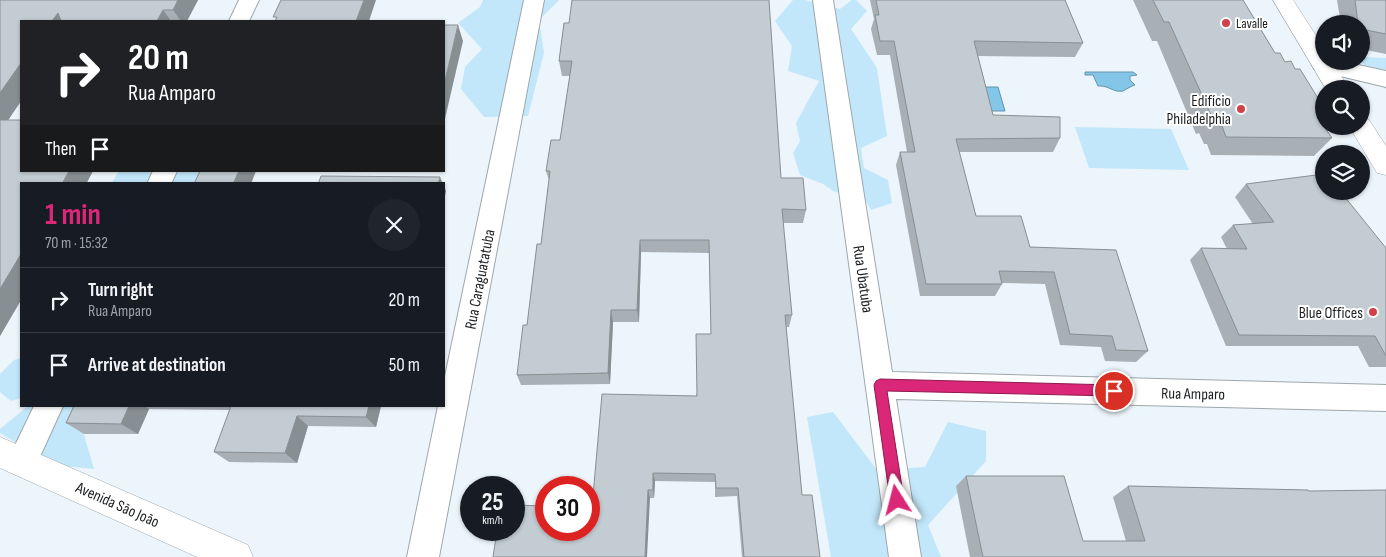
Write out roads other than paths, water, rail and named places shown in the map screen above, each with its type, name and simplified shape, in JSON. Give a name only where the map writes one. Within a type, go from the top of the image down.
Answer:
[{"type":"main road","points":[[1283,0],[1315,52]]},
{"type":"main road","points":[[1367,135],[1386,166]]},
{"type":"main road","name":"Avenida São João","points":[[11,457],[236,557]]},
{"type":"street","points":[[239,20],[249,0]]},
{"type":"street","name":"Rua Caraguatatuba","points":[[423,557],[534,0]]},
{"type":"street","name":"Rua Ubatuba","points":[[823,0],[906,557]]},
{"type":"street","points":[[1346,70],[1386,79]]},
{"type":"street","name":"Rua Amparo","points":[[880,385],[1386,398]]},
{"type":"street","points":[[11,457],[48,407]]},
{"type":"water","points":[[1085,72],[1133,72],[1137,75],[1130,76],[1130,80],[1135,85],[1120,91],[1098,86],[1093,75],[1085,75]]},
{"type":"water","points":[[978,87],[998,87],[1005,111],[985,111]]},
{"type":"place","name":"Lavalle","points":[[1226,23]]},
{"type":"place","name":"Edifício Philadelphia","points":[[1241,109]]},
{"type":"place","name":"Blue Offices","points":[[1373,312]]}]
